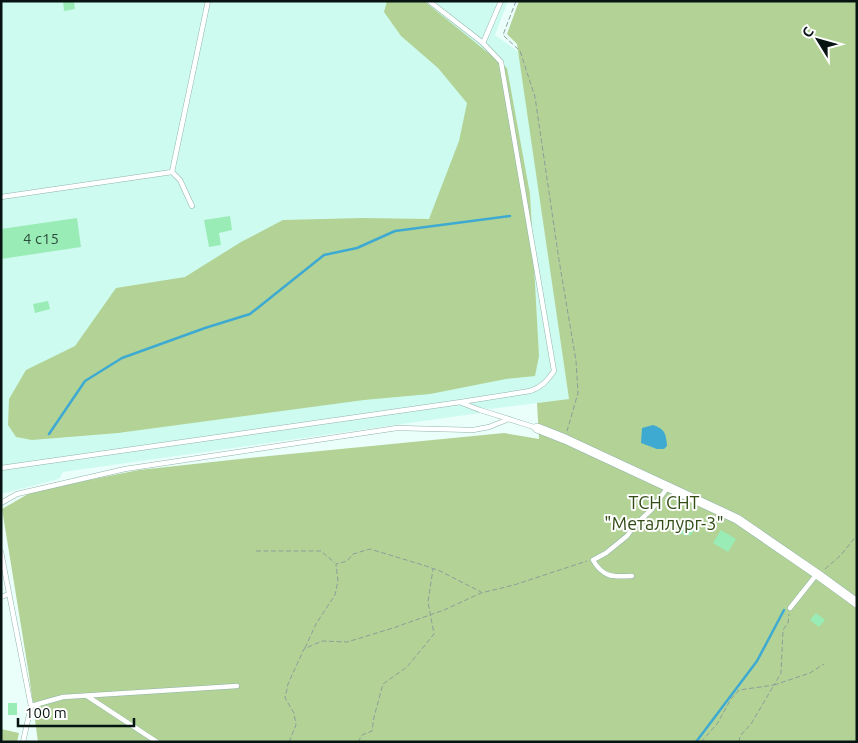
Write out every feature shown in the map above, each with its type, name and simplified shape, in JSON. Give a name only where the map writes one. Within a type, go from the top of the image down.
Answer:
[{"type":"street","points":[[537,428],[565,439],[737,519],[857,603]]},
{"type":"lane","points":[[172,172],[208,1]]},
{"type":"lane","points":[[1,468],[461,402],[530,391],[540,387],[547,381],[554,371],[500,62],[484,43],[429,1]]},
{"type":"lane","points":[[484,43],[501,1]]},
{"type":"lane","points":[[1,197],[172,172]]},
{"type":"lane","points":[[172,172],[180,180],[192,206]]},
{"type":"lane","points":[[461,402],[537,428]]},
{"type":"lane","points":[[1,502],[17,494],[125,469],[397,428],[473,430],[490,427],[508,419]]},
{"type":"lane","points":[[632,576],[614,577],[598,570],[593,560],[627,536],[651,510],[668,487]]},
{"type":"lane","points":[[1,552],[30,706],[23,742]]},
{"type":"lane","points":[[790,608],[817,574]]},
{"type":"lane","points":[[1,597],[9,594]]},
{"type":"lane","points":[[30,706],[63,697],[237,686]]},
{"type":"lane","points":[[86,696],[157,742]]},
{"type":"path","points":[[516,1],[503,35],[520,51],[535,97],[576,361],[578,393],[565,439]]},
{"type":"path","points":[[817,574],[828,568],[857,535]]},
{"type":"path","points":[[336,564],[347,561],[353,554],[370,549],[433,568],[482,592]]},
{"type":"path","points":[[256,551],[321,551],[336,564],[338,581],[335,595],[316,624],[288,684],[285,698],[294,713],[296,725],[289,742]]},
{"type":"path","points":[[304,649],[322,641],[348,642],[393,628],[482,592],[514,585],[593,560]]},
{"type":"path","points":[[358,742],[362,735],[372,731],[383,684],[407,667],[434,634],[428,602],[433,568]]},
{"type":"path","points":[[739,742],[740,736],[751,724],[781,673],[783,630],[788,623],[790,608]]},
{"type":"path","points":[[701,742],[717,724],[731,699],[739,690],[774,685],[810,673],[824,664]]},
{"type":"shaded area","points":[[1,1],[508,1],[495,35],[519,52],[569,399],[490,409],[481,408],[480,413],[63,472],[59,479],[1,494]]},
{"type":"green space","points":[[387,1],[424,1],[507,68],[530,194],[539,356],[535,376],[506,379],[430,394],[364,400],[118,433],[32,440],[16,437],[8,425],[9,399],[26,370],[75,346],[116,288],[185,277],[241,242],[283,220],[429,219],[459,141],[467,103],[438,68],[401,36],[384,12]]},
{"type":"green space","name":"ТСН СНТ \"Металлург-3\"","points":[[519,1],[857,1],[857,742],[38,742],[2,509],[28,494],[48,488],[139,470],[504,433],[539,439],[537,403],[569,399],[517,44],[507,34]]},
{"type":"green space","points":[[1,729],[19,733],[17,742],[1,742]]},
{"type":"water","points":[[653,425],[664,432],[667,446],[664,449],[657,449],[641,443],[642,428]]},
{"type":"building","points":[[63,1],[74,1],[75,9],[64,11]]},
{"type":"building","points":[[230,216],[232,230],[219,233],[221,245],[209,247],[204,220]]},
{"type":"building","points":[[77,218],[81,247],[1,259],[1,229]]},
{"type":"building","points":[[48,301],[50,309],[35,313],[33,304]]},
{"type":"building","points":[[689,519],[698,524],[690,536],[686,533],[685,536],[678,531],[685,520],[688,521]]},
{"type":"building","points":[[721,530],[736,539],[728,552],[713,543]]},
{"type":"building","points":[[816,613],[825,620],[819,627],[810,620]]},
{"type":"building","points":[[8,703],[17,703],[17,715],[8,715]]},
{"type":"waterway","points":[[49,434],[85,381],[122,358],[250,314],[324,255],[357,248],[395,231],[510,216]]},
{"type":"waterway","points":[[696,742],[757,661],[784,610]]}]
